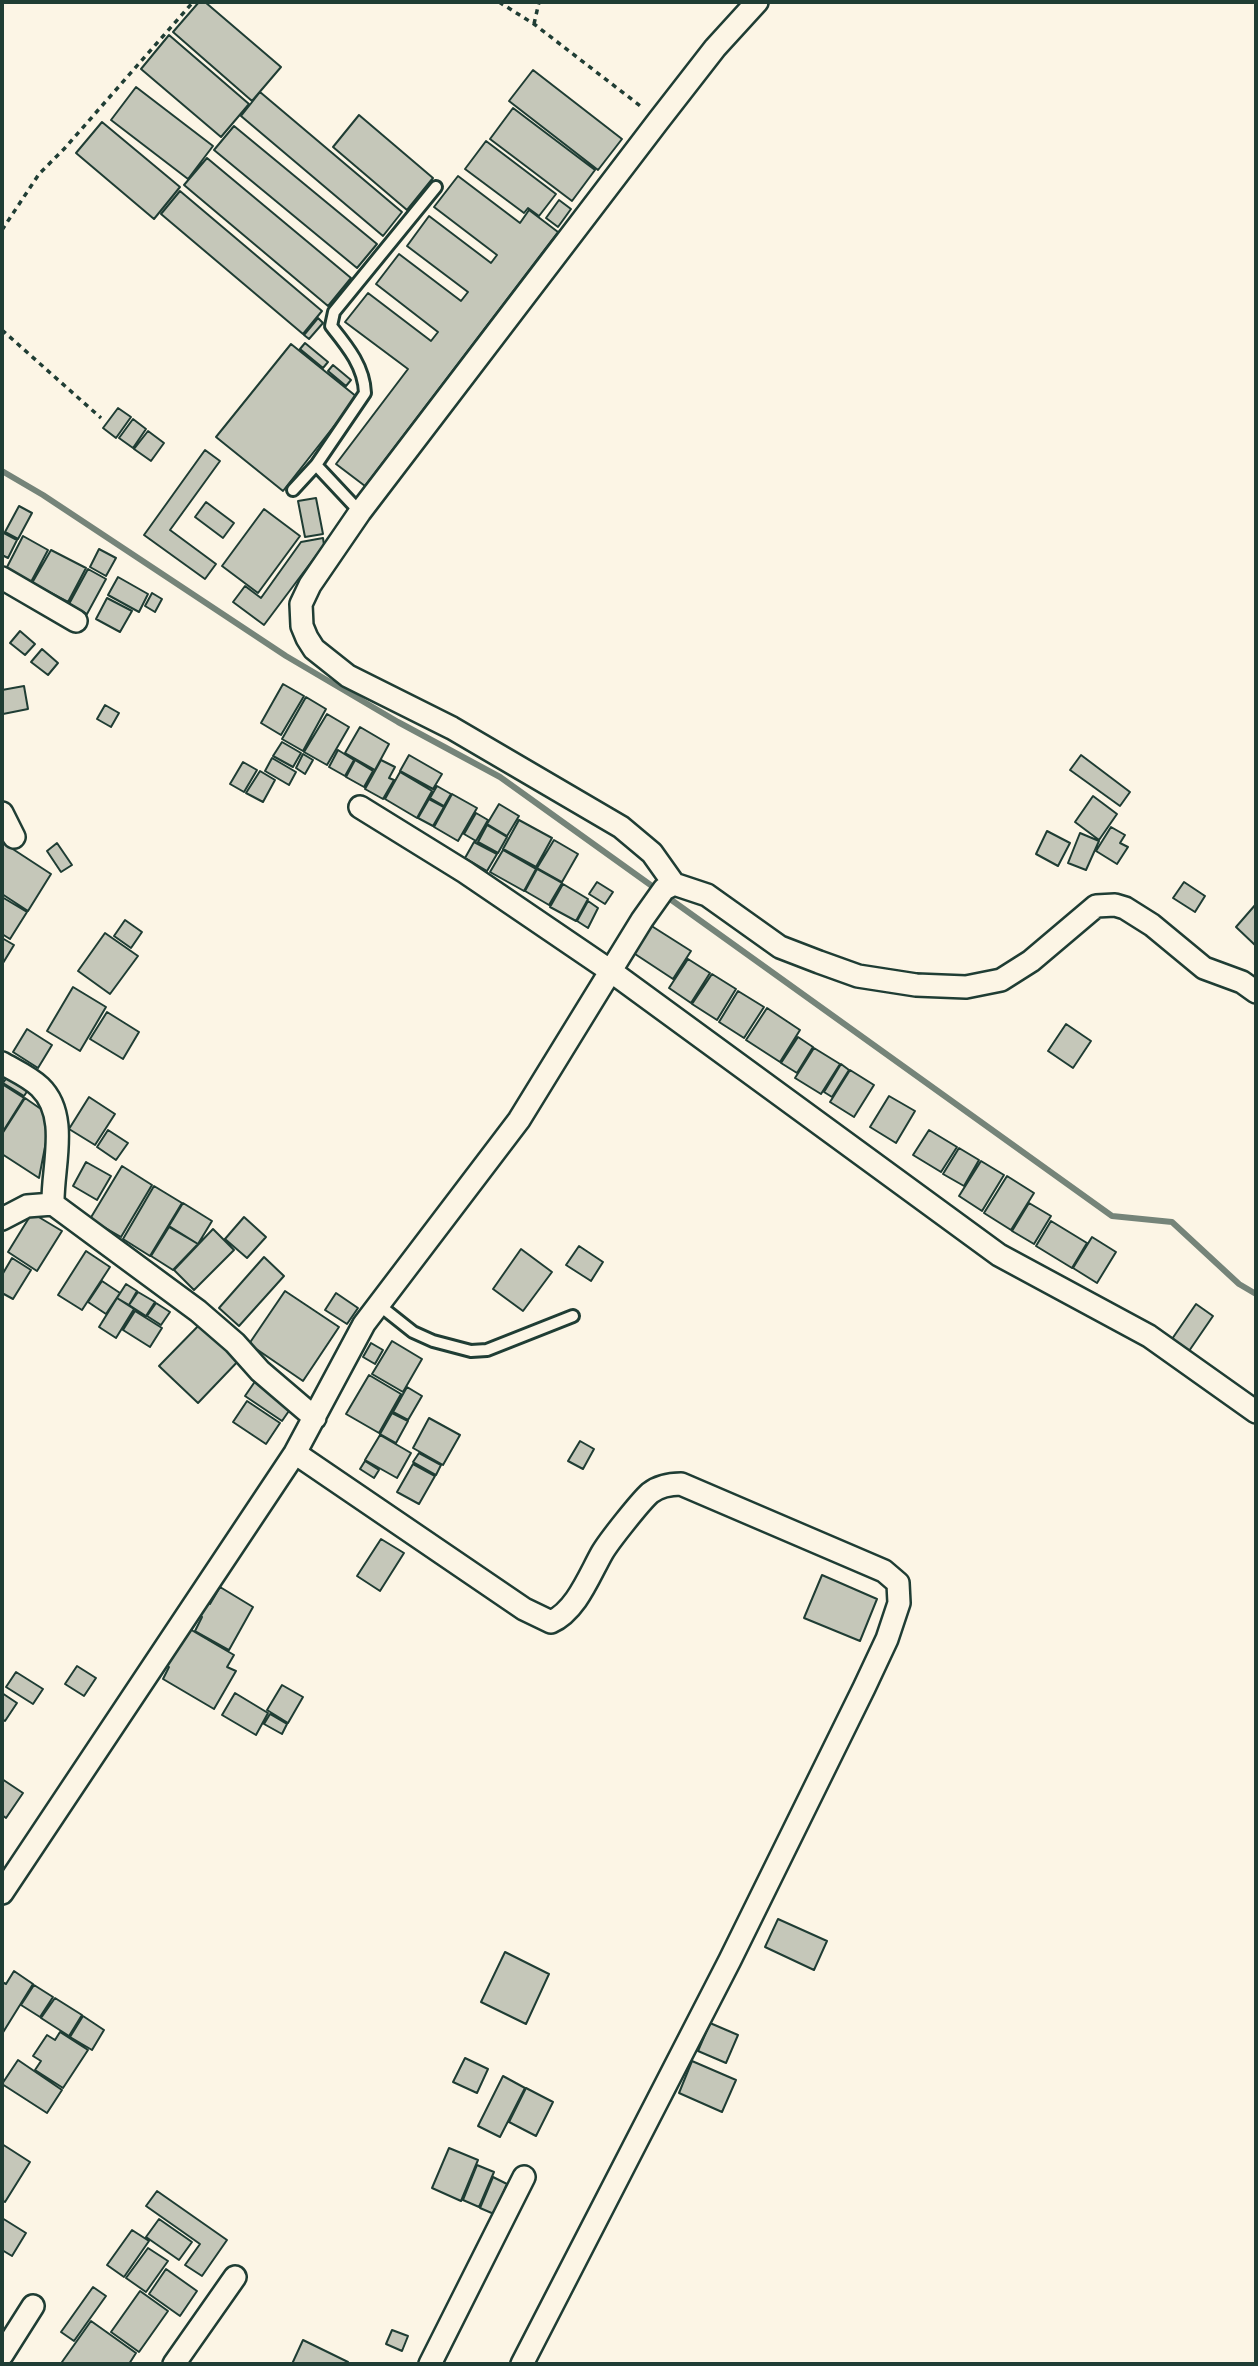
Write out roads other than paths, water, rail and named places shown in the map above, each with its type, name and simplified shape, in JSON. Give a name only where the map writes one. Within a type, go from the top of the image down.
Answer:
[{"type":"street","points":[[669,887],[652,853],[621,827],[452,727],[348,676],[314,649],[302,626],[301,604],[310,585],[360,512],[715,48],[757,2]]},
{"type":"street","points":[[2,578],[76,621]]},
{"type":"street","points":[[360,807],[466,872],[612,972],[999,1255],[1149,1336],[1256,1412]]},
{"type":"street","points":[[2,813],[14,837]]},
{"type":"street","points":[[2,1893],[295,1453],[364,1324],[519,1120],[642,920],[669,887]]},
{"type":"street","points":[[669,887],[707,895],[780,947],[858,976],[916,985],[966,987],[1001,980],[1031,961],[1096,906],[1115,905],[1125,908],[1152,925],[1204,968],[1242,982],[1256,992]]},
{"type":"street","points":[[2,1063],[38,1085],[50,1099],[56,1115],[53,1204]]},
{"type":"street","points":[[2,1219],[27,1206],[53,1204],[198,1311],[235,1343],[260,1371],[315,1418]]},
{"type":"street","points":[[295,1453],[524,1609],[551,1622],[568,1610],[604,1550],[650,1492],[667,1485],[681,1484],[785,1527],[884,1571],[898,1583],[899,1603],[887,1639],[864,1688],[730,1960],[522,2364]]},
{"type":"street","points":[[430,2364],[524,2177]]},
{"type":"street","points":[[174,2364],[235,2277]]},
{"type":"street","points":[[2,2355],[33,2306]]},
{"type":"lane","points":[[293,489],[316,465],[365,393],[365,382],[352,352],[331,326],[334,312],[436,187]]},
{"type":"lane","points":[[316,465],[360,512]]},
{"type":"lane","points":[[379,1305],[413,1332],[471,1352],[487,1350],[573,1316]]},
{"type":"waterway","points":[[2,471],[43,495],[286,656],[398,722],[500,777],[1112,1216],[1172,1222],[1239,1284],[1256,1294]]}]
